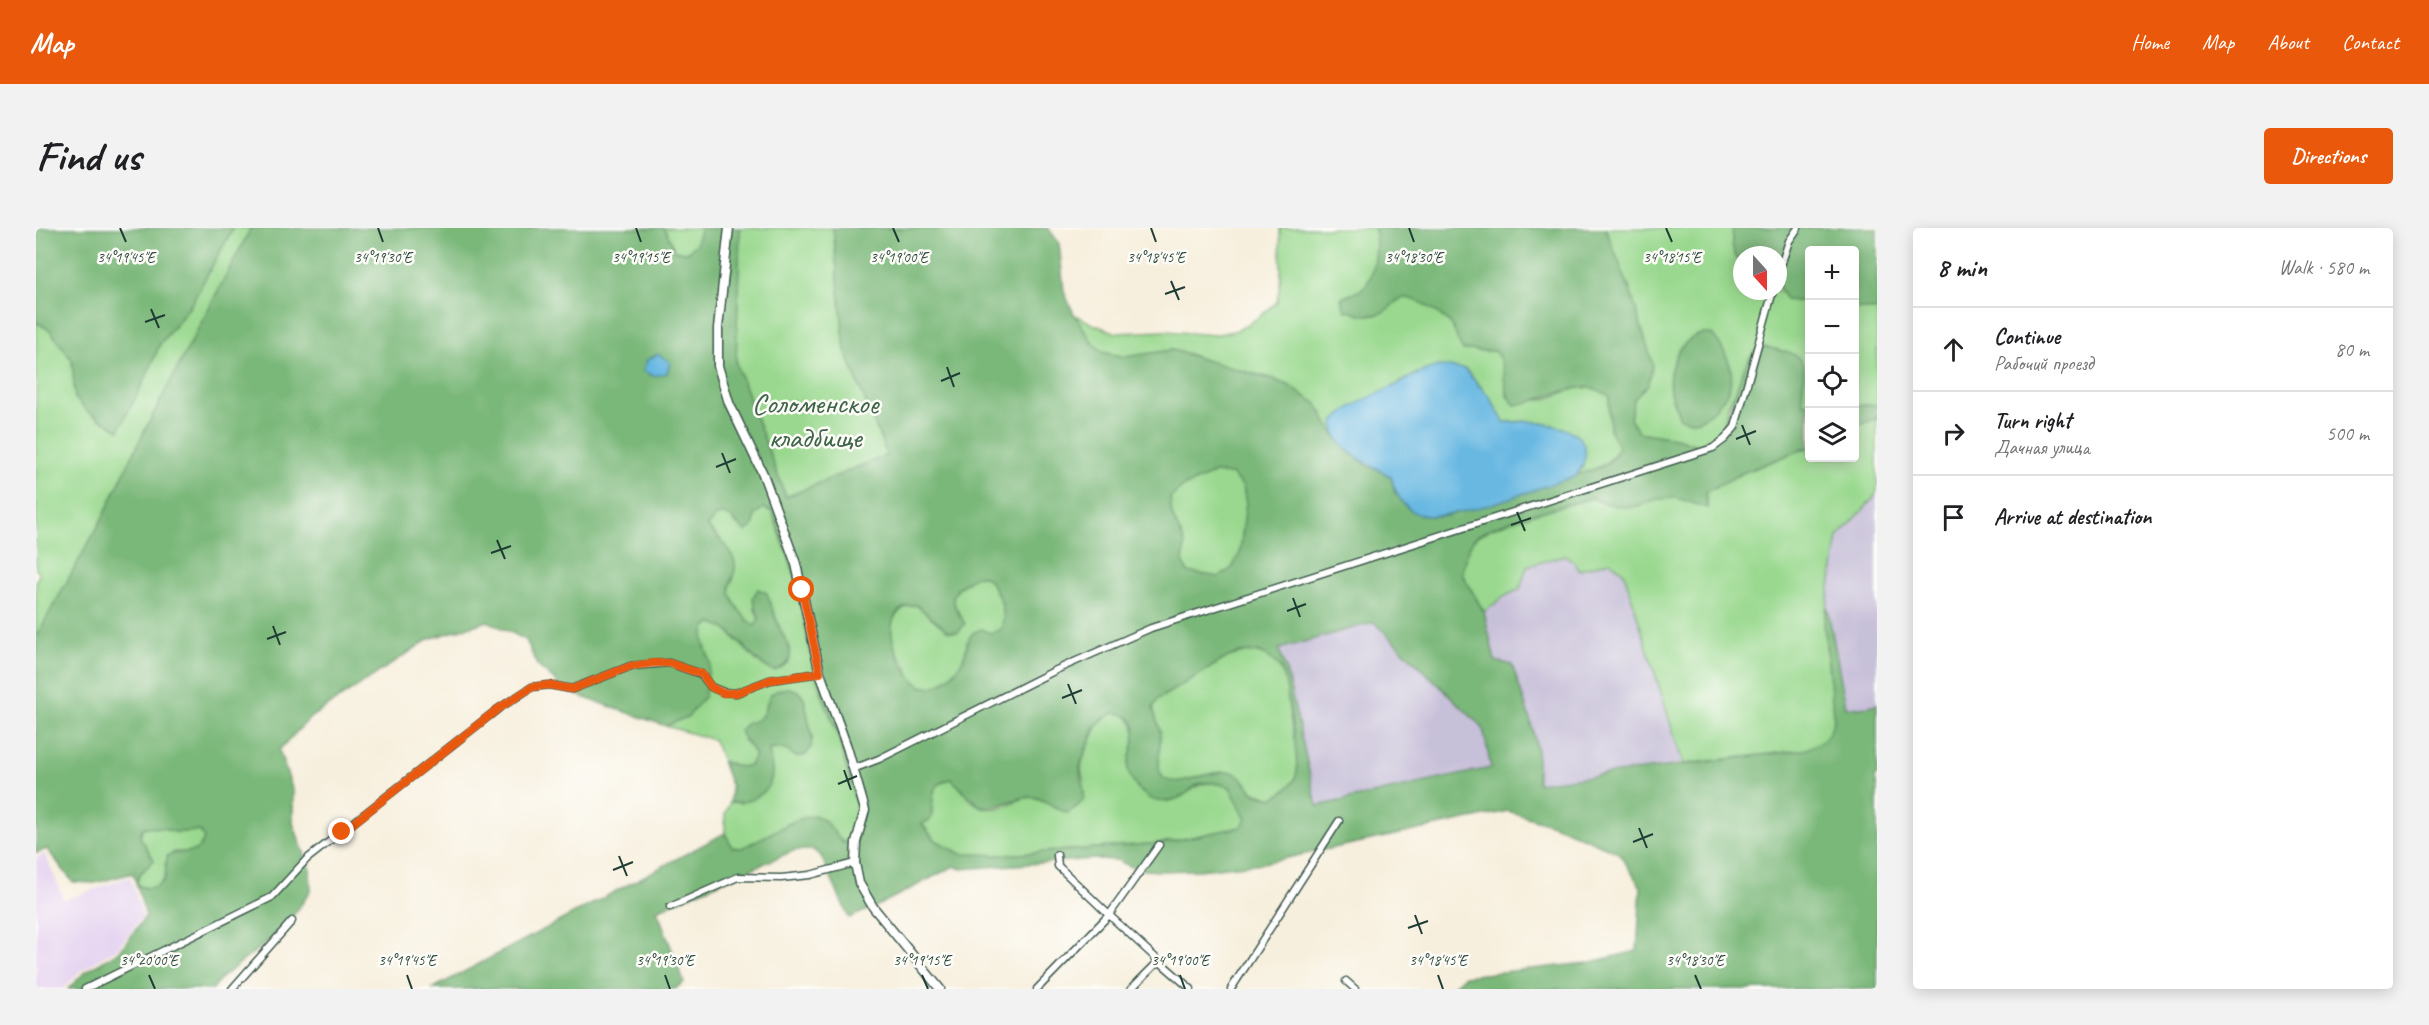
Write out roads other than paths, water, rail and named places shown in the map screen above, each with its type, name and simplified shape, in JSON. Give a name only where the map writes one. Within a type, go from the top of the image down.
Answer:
[{"type":"street","points":[[729,228],[718,328],[718,366],[729,403],[763,474],[796,564],[820,673],[866,810],[856,842],[855,863],[859,883],[873,907],[940,989]]},
{"type":"street","points":[[1787,249],[1798,228]]},
{"type":"street","points":[[853,769],[879,759],[1056,670],[1151,628],[1713,448],[1735,427],[1770,300]]},
{"type":"street","points":[[85,989],[272,897],[307,859],[498,709],[532,687],[549,685],[572,689],[631,666],[654,663],[669,663],[702,674],[711,687],[723,693],[736,693],[770,680],[820,673]]},
{"type":"street","points":[[1231,989],[1339,821]]},
{"type":"street","points":[[1036,989],[1109,915],[1159,845]]},
{"type":"street","points":[[1057,855],[1058,866],[1191,989]]},
{"type":"street","points":[[670,907],[738,877],[781,878],[810,875],[855,863]]},
{"type":"street","points":[[232,989],[292,921]]},
{"type":"street","points":[[1131,989],[1159,961]]},
{"type":"street","points":[[1346,981],[1355,989]]},
{"type":"water","points":[[658,354],[670,362],[667,373],[654,376],[643,371],[647,360]]},
{"type":"water","points":[[1440,366],[1464,369],[1489,396],[1504,422],[1535,422],[1557,426],[1575,434],[1585,447],[1583,465],[1576,476],[1454,514],[1421,515],[1409,509],[1398,495],[1391,477],[1355,456],[1340,443],[1333,423],[1358,403],[1430,368]]},
{"type":"park label","name":"Соломенское кладбище","points":[[815,420]]}]
